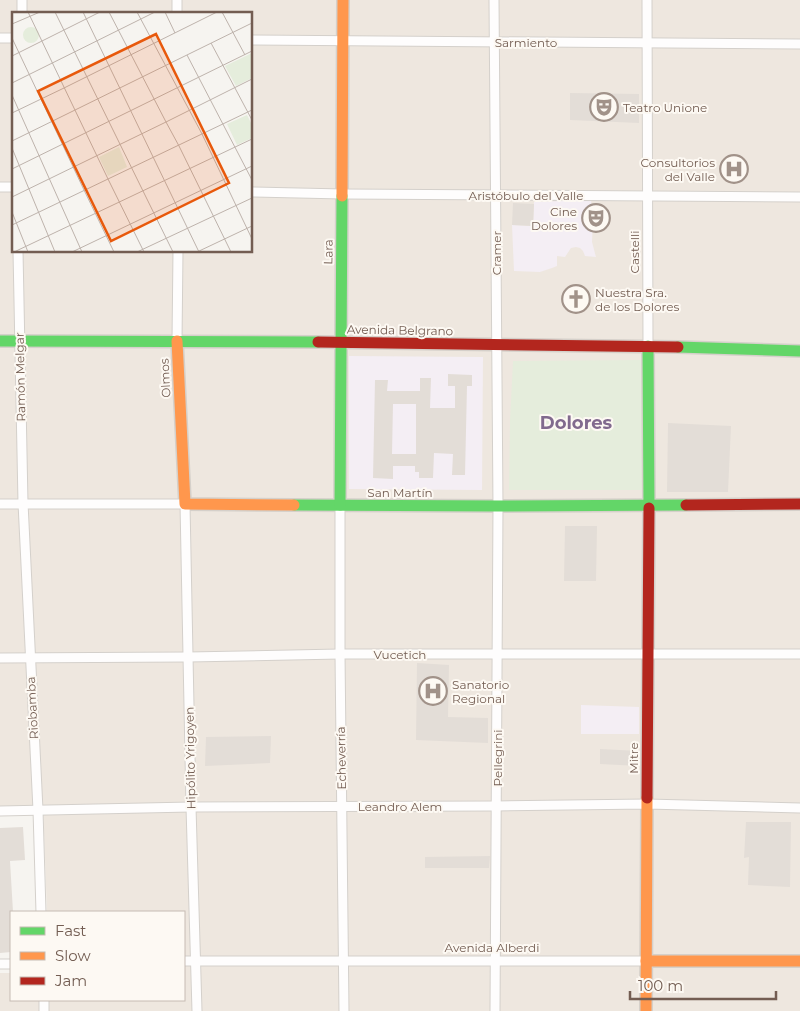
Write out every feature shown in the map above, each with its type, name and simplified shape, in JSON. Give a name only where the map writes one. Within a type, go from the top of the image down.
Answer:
[{"type":"main road","name":"Lara","points":[[340,505],[343,0]]},
{"type":"main road","name":"Avenida Belgrano","points":[[0,341],[497,344],[800,351]]},
{"type":"main road","name":"Olmos","points":[[177,341],[185,504]]},
{"type":"main road","name":"Castelli","points":[[648,346],[649,505]]},
{"type":"main road","name":"San Martín","points":[[185,504],[498,506],[800,504]]},
{"type":"main road","name":"Mitre","points":[[646,1011],[646,653],[649,505]]},
{"type":"main road","name":"Avenida Alberdi","points":[[646,961],[800,961]]},
{"type":"street","name":"Cramer","points":[[494,0],[498,506]]},
{"type":"street","name":"Castelli","points":[[647,0],[648,346]]},
{"type":"street","name":"Sarmiento","points":[[252,40],[800,44]]},
{"type":"street","name":"Aristóbulo del Valle","points":[[252,192],[800,197]]},
{"type":"street","name":"Ramón Melgar","points":[[18,252],[23,503]]},
{"type":"street","name":"Olmos","points":[[177,341],[178,252]]},
{"type":"street","name":"Riobamba","points":[[23,503],[41,911]]},
{"type":"street","name":"San Martín","points":[[0,504],[185,504]]},
{"type":"street","name":"Hipólito Yrigoyen","points":[[185,504],[197,1011]]},
{"type":"street","name":"Echeverría","points":[[340,505],[344,1011]]},
{"type":"street","name":"Pellegrini","points":[[496,1011],[498,506]]},
{"type":"street","name":"Vucetich","points":[[0,658],[340,654],[800,654]]},
{"type":"street","name":"Leandro Alem","points":[[0,811],[191,807],[647,804],[800,808]]},
{"type":"street","name":"Avenida Alberdi","points":[[185,961],[646,961]]},
{"type":"shaded area","points":[[0,0],[800,0],[800,1011],[0,1011],[0,973],[10,973],[10,1001],[185,1001],[185,911],[47,911],[43,806],[0,806]]},
{"type":"shaded area","points":[[591,200],[592,242],[596,257],[585,256],[580,248],[576,247],[571,248],[565,257],[557,256],[557,266],[552,268],[540,272],[514,271],[512,225],[533,226],[534,202]]},
{"type":"shaded area","points":[[349,356],[483,357],[482,490],[349,489]]},
{"type":"shaded area","points":[[581,705],[639,707],[639,734],[581,734]]},
{"type":"green space","points":[[643,360],[642,490],[509,490],[513,361]]},
{"type":"building","name":"Teatro Unione","points":[[570,93],[639,94],[639,123],[570,120]]},
{"type":"building","points":[[513,203],[534,204],[533,226],[512,225]]},
{"type":"building","points":[[448,374],[472,375],[472,386],[467,386],[465,475],[452,475],[453,454],[434,453],[433,478],[419,478],[419,472],[415,472],[415,466],[393,466],[393,479],[373,478],[375,380],[388,380],[387,391],[420,391],[420,378],[431,378],[430,408],[455,408],[455,386],[448,386]],"holes":[[[393,404],[416,404],[416,454],[392,454]]]},
{"type":"building","points":[[668,423],[731,426],[728,492],[667,492]]},
{"type":"building","points":[[565,526],[597,526],[596,581],[564,581]]},
{"type":"building","name":"Sanatorio Regional","points":[[417,663],[449,665],[448,717],[488,718],[488,743],[416,740]]},
{"type":"building","points":[[271,736],[270,763],[205,766],[206,737]]},
{"type":"building","points":[[600,749],[639,751],[639,766],[600,764]]},
{"type":"building","points":[[746,822],[791,822],[790,887],[748,885],[749,857],[744,858]]},
{"type":"building","points":[[23,827],[25,860],[10,861],[13,911],[10,911],[10,952],[0,953],[0,828]]},
{"type":"building","points":[[490,856],[489,868],[425,868],[425,857]]},
{"type":"traffic: fast","points":[[340,505],[342,196]]},
{"type":"traffic: fast","points":[[0,341],[318,342]]},
{"type":"traffic: fast","points":[[648,346],[649,508]]},
{"type":"traffic: fast","points":[[678,347],[800,351]]},
{"type":"traffic: fast","points":[[294,505],[686,505]]},
{"type":"traffic: slow","points":[[342,196],[343,0]]},
{"type":"traffic: slow","points":[[177,341],[185,504],[294,505]]},
{"type":"traffic: slow","points":[[646,1011],[647,798]]},
{"type":"traffic: slow","points":[[646,961],[800,961]]},
{"type":"traffic: jam","points":[[318,342],[678,347]]},
{"type":"traffic: jam","points":[[686,505],[800,504]]},
{"type":"traffic: jam","points":[[647,798],[649,508]]},
{"type":"place","name":"Teatro Unione","points":[[604,107]]},
{"type":"place","name":"Consultorios del Valle","points":[[734,169]]},
{"type":"place","name":"Cine Dolores","points":[[596,218]]},
{"type":"place","name":"Nuestra Sra. de los Dolores","points":[[576,299]]},
{"type":"place","name":"Sanatorio Regional","points":[[433,691]]},
{"type":"district","name":"Dolores","points":[[576,423]]}]
